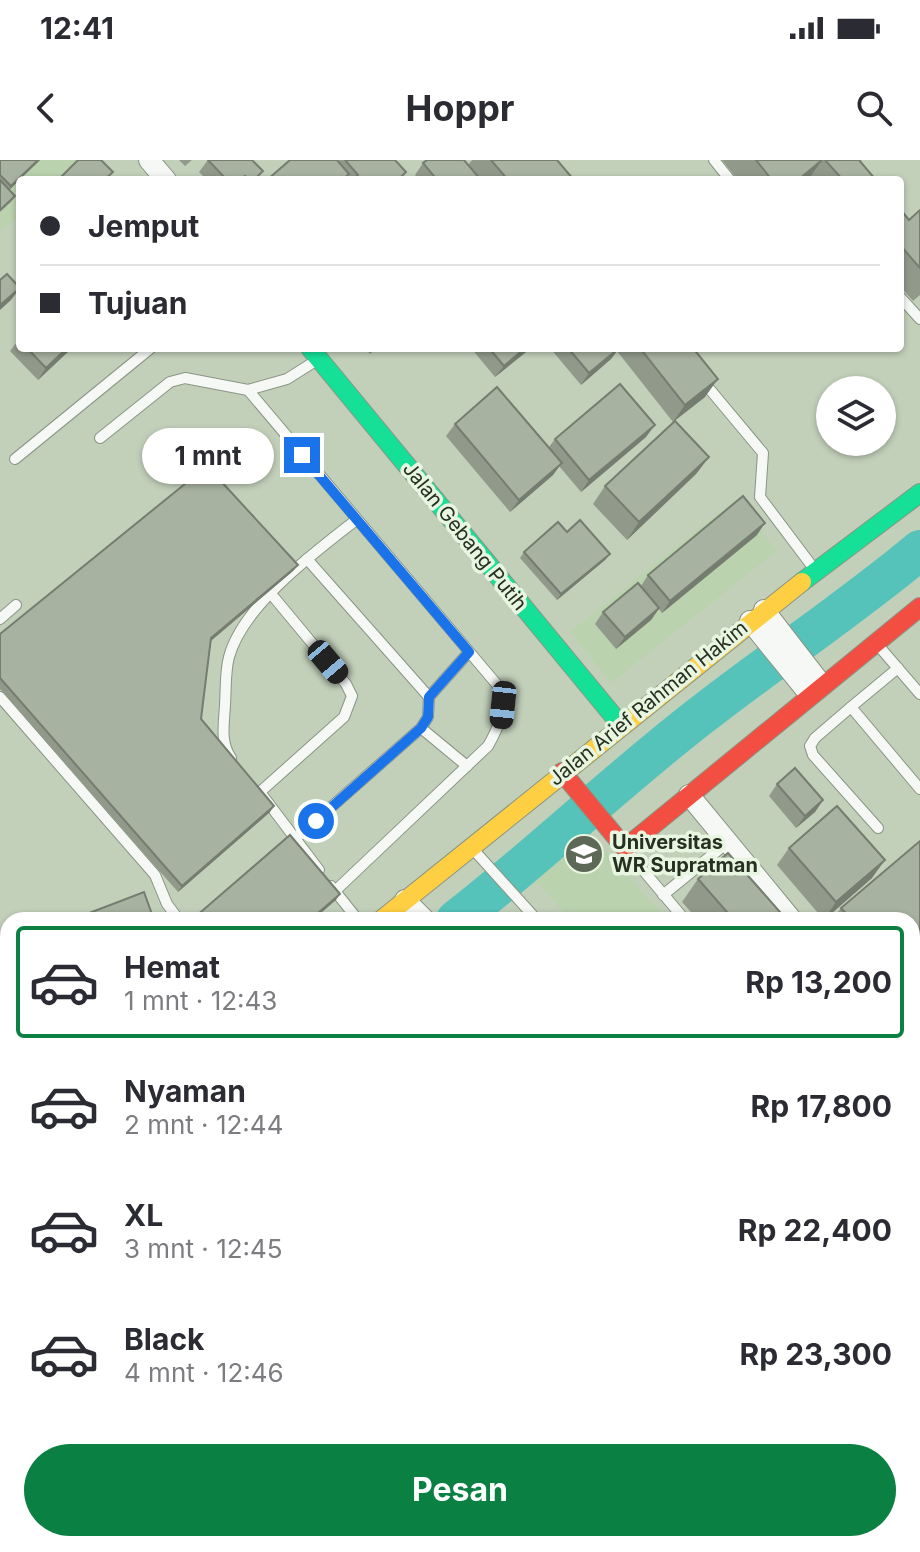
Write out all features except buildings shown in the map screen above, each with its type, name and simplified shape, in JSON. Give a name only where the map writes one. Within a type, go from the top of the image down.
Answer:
[{"type":"street","points":[[149,160],[163,176]]},
{"type":"street","name":"Jalan Gebang Putih","points":[[314,353],[620,724]]},
{"type":"street","name":"Jalan Arief Rahman Hakim","points":[[392,912],[471,846],[568,779],[620,724],[757,615],[920,493]]},
{"type":"street","points":[[568,779],[625,848],[876,642],[918,614]]},
{"type":"street","points":[[757,615],[816,690]]},
{"type":"street","points":[[689,795],[771,902],[783,912]]},
{"type":"street","points":[[405,900],[417,912]]},
{"type":"lane","points":[[714,160],[727,176]]},
{"type":"lane","points":[[904,301],[920,319]]},
{"type":"lane","points":[[15,459],[146,352]]},
{"type":"lane","points":[[100,438],[170,382],[185,378],[248,390],[287,379],[314,353]]},
{"type":"lane","points":[[695,371],[763,453],[760,497],[815,570]]},
{"type":"lane","points":[[248,390],[499,687],[503,705],[501,723],[488,746],[335,891]]},
{"type":"lane","points":[[239,769],[223,741],[228,659],[239,631],[255,608],[307,559],[356,520]]},
{"type":"lane","points":[[307,559],[429,697]]},
{"type":"lane","points":[[260,792],[344,717],[352,696],[346,684],[272,595]]},
{"type":"lane","points":[[0,619],[16,605]]},
{"type":"lane","points":[[876,642],[920,694]]},
{"type":"lane","points":[[295,839],[421,728],[428,717],[429,697],[469,652]]},
{"type":"lane","points":[[878,828],[813,755],[810,746],[815,738],[898,668]]},
{"type":"lane","points":[[0,697],[155,875],[173,912]]},
{"type":"lane","points":[[851,707],[920,789]]},
{"type":"lane","points":[[421,728],[467,766]]},
{"type":"lane","points":[[249,781],[352,912]]},
{"type":"lane","points":[[663,895],[728,842]]},
{"type":"lane","points":[[471,846],[530,912]]},
{"type":"lane","points":[[625,848],[678,912]]},
{"type":"shaded area","points":[[0,160],[81,160],[63,176],[16,176],[16,218],[0,232]]},
{"type":"shaded area","points":[[736,499],[777,551],[611,683],[570,632]]},
{"type":"shaded area","name":"Universitas WR Supratman","points":[[587,830],[660,912],[564,912],[533,878]]},
{"type":"waterway","points":[[466,912],[679,733],[920,550]]},
{"type":"traffic: fast","points":[[313,352],[620,724]]},
{"type":"traffic: fast","points":[[802,582],[920,493]]},
{"type":"traffic: slow","points":[[391,912],[802,582]]},
{"type":"traffic: jam","points":[[562,772],[625,848],[920,607]]},
{"type":"place","name":"Universitas WR Supratman","points":[[584,854]]},
{"type":"route","points":[[302,455],[469,652],[429,697],[431,706],[421,728],[316,821]]}]
